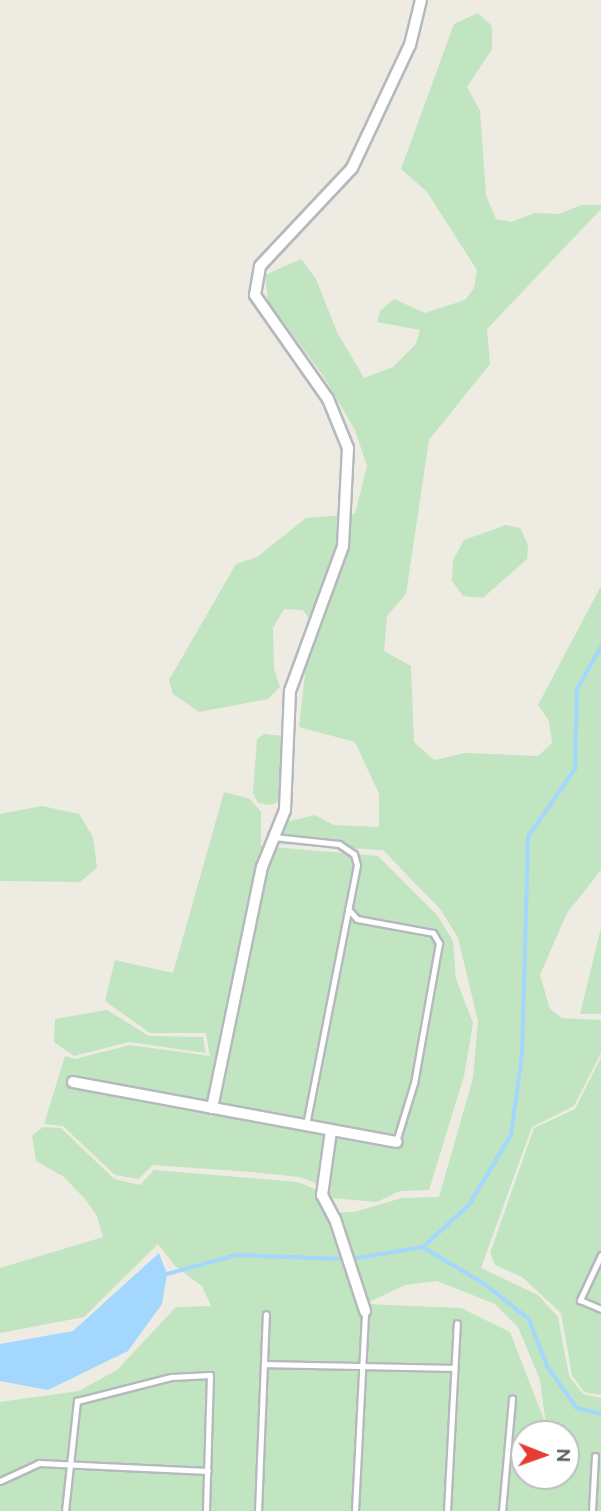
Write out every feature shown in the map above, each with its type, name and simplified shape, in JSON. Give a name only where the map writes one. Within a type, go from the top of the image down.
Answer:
[{"type":"street","points":[[212,1108],[262,867],[285,810],[290,691],[343,546],[348,449],[328,399],[255,295],[260,266],[352,167],[410,45],[421,0]]},
{"type":"street","points":[[73,1082],[396,1142]]},
{"type":"street","points":[[331,1131],[322,1195],[342,1241],[365,1311]]},
{"type":"lane","points":[[274,837],[339,845],[354,854],[348,909],[306,1126]]},
{"type":"lane","points":[[348,909],[357,919],[433,933],[439,943],[414,1083],[396,1142]]},
{"type":"lane","points":[[601,1255],[580,1300],[601,1309]]},
{"type":"lane","points":[[355,1511],[365,1311]]},
{"type":"lane","points":[[258,1511],[266,1314]]},
{"type":"lane","points":[[447,1511],[457,1323]]},
{"type":"lane","points":[[264,1364],[362,1363],[454,1368]]},
{"type":"lane","points":[[65,1511],[77,1401],[171,1377],[210,1375],[206,1511]]},
{"type":"lane","points":[[502,1511],[512,1398]]},
{"type":"lane","points":[[592,1511],[595,1456]]},
{"type":"lane","points":[[0,1481],[39,1463],[208,1471]]},
{"type":"green space","points":[[478,13],[492,26],[492,49],[467,87],[480,111],[486,195],[496,219],[511,222],[535,213],[559,214],[581,205],[601,205],[601,209],[487,329],[490,364],[429,440],[406,594],[387,616],[384,651],[411,666],[414,742],[434,760],[465,753],[538,756],[552,743],[549,721],[538,705],[601,586],[601,870],[567,913],[540,975],[550,1009],[562,1018],[601,1020],[601,1053],[574,1106],[532,1127],[481,1268],[538,1295],[558,1317],[569,1376],[583,1394],[601,1398],[601,1511],[0,1511],[0,1402],[79,1391],[117,1370],[176,1307],[211,1306],[202,1286],[176,1267],[158,1244],[84,1317],[0,1333],[0,1268],[103,1237],[97,1216],[85,1199],[64,1177],[36,1161],[32,1136],[43,1127],[61,1128],[114,1179],[140,1185],[154,1170],[298,1182],[324,1193],[330,1213],[354,1212],[402,1198],[439,1197],[473,1078],[478,1021],[458,938],[441,910],[383,850],[273,844],[266,832],[277,824],[315,815],[334,825],[379,827],[379,794],[355,742],[299,727],[311,622],[303,610],[284,609],[273,628],[274,669],[280,687],[268,699],[199,712],[173,694],[169,680],[236,564],[257,557],[306,518],[355,514],[367,466],[355,430],[324,377],[268,301],[265,275],[301,259],[316,279],[337,332],[364,378],[393,367],[416,344],[420,330],[377,322],[380,311],[394,299],[425,313],[465,300],[474,288],[477,270],[427,192],[401,169],[454,24]],"holes":[[[437,1281],[495,1304],[518,1327],[540,1380],[545,1420],[580,1420],[580,1490],[510,1490],[510,1420],[544,1420],[510,1332],[461,1308],[365,1304],[405,1285]]]},
{"type":"green space","points":[[506,525],[520,528],[528,545],[527,559],[483,598],[463,596],[452,581],[453,560],[464,540]]},
{"type":"green space","points":[[264,734],[284,736],[283,800],[270,805],[258,803],[253,793],[257,739]]},
{"type":"green space","points":[[224,792],[250,799],[261,812],[261,846],[378,856],[437,915],[453,941],[456,979],[473,1023],[464,1076],[429,1190],[400,1191],[377,1202],[331,1198],[325,1187],[300,1177],[153,1165],[138,1179],[115,1175],[63,1126],[44,1124],[65,1056],[75,1059],[130,1045],[210,1056],[206,1033],[150,1033],[105,1001],[115,960],[173,973]]},
{"type":"green space","points":[[42,806],[79,814],[93,837],[97,868],[80,882],[0,881],[0,814]]},
{"type":"green space","points":[[601,928],[601,1014],[580,1014]]},
{"type":"green space","points":[[107,1010],[149,1036],[203,1037],[206,1053],[129,1042],[74,1056],[54,1042],[55,1019]]},
{"type":"green space","points":[[601,1057],[601,1395],[584,1392],[572,1375],[561,1313],[522,1277],[495,1265],[490,1253],[534,1128],[575,1109]]},
{"type":"water","points":[[159,1253],[167,1274],[162,1304],[128,1351],[48,1390],[0,1381],[0,1344],[73,1331]]},
{"type":"waterway","points":[[352,1259],[423,1247],[469,1205],[511,1135],[522,1055],[528,837],[575,769],[577,689],[601,647]]},
{"type":"waterway","points":[[423,1247],[485,1284],[529,1319],[548,1367],[577,1408],[601,1414]]},
{"type":"waterway","points":[[167,1274],[237,1255],[344,1259]]}]
